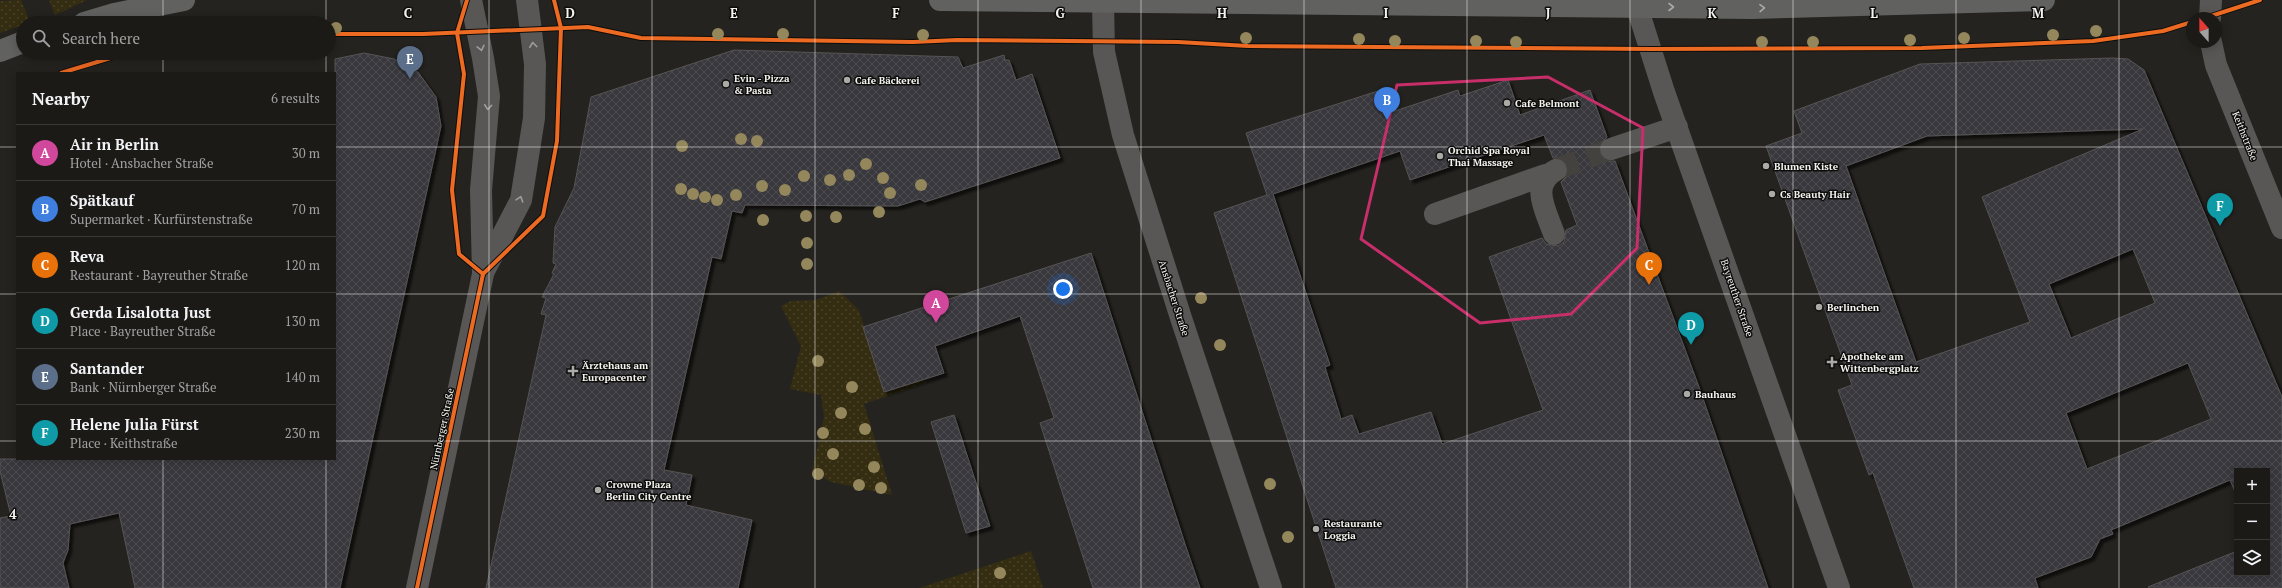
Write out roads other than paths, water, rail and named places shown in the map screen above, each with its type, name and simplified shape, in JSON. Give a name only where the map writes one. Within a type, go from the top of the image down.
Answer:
[{"type":"main road","points":[[107,16],[184,0]]},
{"type":"main road","points":[[940,0],[1103,2],[1636,3],[1760,8],[2044,0]]},
{"type":"main road","points":[[0,51],[16,45]]},
{"type":"street","name":"Nürnberger Straße","points":[[417,588],[483,274],[482,190],[489,96],[484,58],[470,0]]},
{"type":"street","name":"Nürnberger Straße","points":[[483,274],[521,200],[532,133],[535,64],[527,0]]},
{"type":"street","points":[[2210,12],[2211,0]]},
{"type":"street","name":"Ansbacher Straße","points":[[1103,2],[1104,52],[1123,135],[1181,318],[1271,588]]},
{"type":"street","name":"Bayreuther Straße","points":[[1636,3],[1677,127],[1839,588]]},
{"type":"street","name":"Keithstraße","points":[[2212,48],[2216,65],[2282,228]]},
{"type":"street","points":[[1611,149],[1677,127]]},
{"type":"street","points":[[1435,214],[1551,172],[1541,186],[1542,198],[1554,234]]},
{"type":"tunnel","points":[[1557,169],[1611,149]]},
{"type":"place","name":"Santander","points":[[410,79]]},
{"type":"place","name":"Cafe Bäckerei","points":[[847,80]]},
{"type":"place","name":"Evin - Pizza & Pasta","points":[[726,84]]},
{"type":"place","name":"Cafe Belmont","points":[[1507,103]]},
{"type":"place","name":"Spätkauf","points":[[1387,120]]},
{"type":"place","name":"Orchid Spa Royal Thai Massage","points":[[1440,156]]},
{"type":"place","name":"Blumen Kiste","points":[[1766,166]]},
{"type":"place","name":"Cs Beauty Hair","points":[[1772,194]]},
{"type":"place","name":"Helene Julia Fürst","points":[[2220,226]]},
{"type":"place","name":"Reva","points":[[1649,285]]},
{"type":"place","name":"Berlinchen","points":[[1819,307]]},
{"type":"place","name":"Air in Berlin","points":[[936,323]]},
{"type":"place","name":"Gerda Lisalotta Just","points":[[1691,345]]},
{"type":"place","name":"Apotheke am Wittenbergplatz","points":[[1832,362]]},
{"type":"place","name":"Ärztehaus am Europacenter","points":[[573,371]]},
{"type":"place","name":"Bauhaus","points":[[1687,394]]},
{"type":"place","name":"Crowne Plaza Berlin City Centre","points":[[598,490]]},
{"type":"place","name":"Restaurante Loggia","points":[[1316,529]]}]
